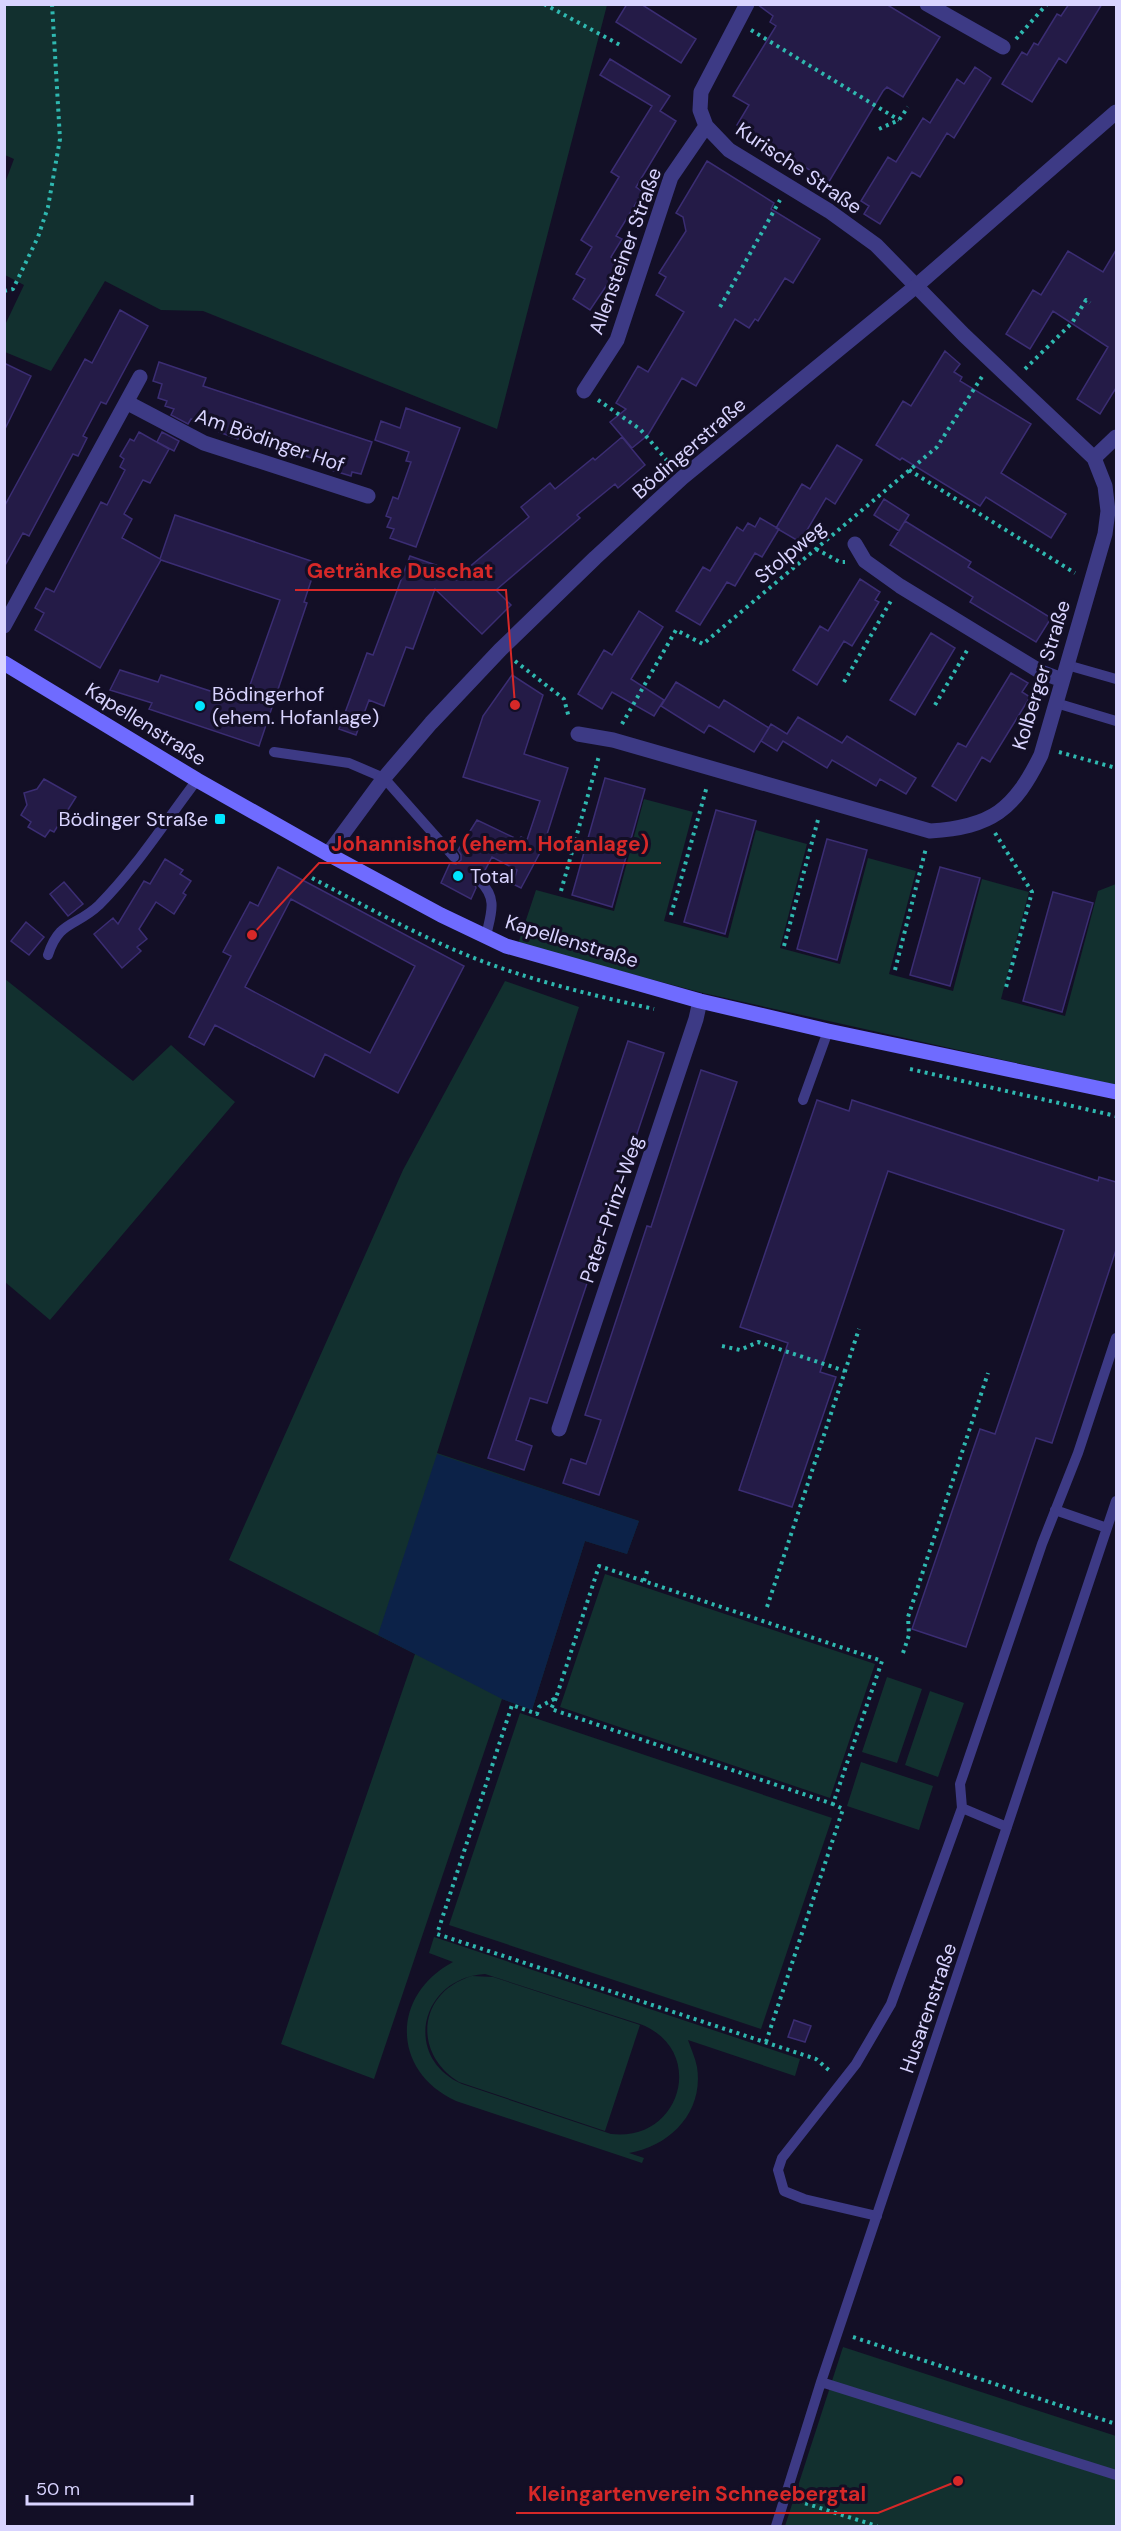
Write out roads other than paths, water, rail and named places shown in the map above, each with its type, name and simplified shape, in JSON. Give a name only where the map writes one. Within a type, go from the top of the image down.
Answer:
[{"type":"main road","name":"Kapellenstraße","points":[[4,663],[196,780],[328,854],[432,910],[533,955],[700,1001],[828,1031],[1116,1092]]},
{"type":"street","name":"Kurische Straße","points":[[747,4],[701,92],[700,110],[706,126],[729,150],[829,211],[876,245],[915,287]]},
{"type":"street","points":[[927,4],[1003,47]]},
{"type":"street","name":"Bödingerstraße","points":[[328,854],[384,778],[431,723],[500,650],[682,478],[915,287],[1116,112]]},
{"type":"street","name":"Allensteiner Straße","points":[[584,391],[617,340],[671,177],[706,126]]},
{"type":"street","name":"Kolberger Straße","points":[[578,734],[711,768],[930,831],[962,829],[987,820],[1012,802],[1029,779],[1044,747],[1105,534],[1108,511],[1105,486],[1094,458],[915,287]]},
{"type":"street","points":[[4,626],[128,403],[140,377]]},
{"type":"street","name":"Am Bödinger Hof","points":[[128,403],[204,443],[368,496]]},
{"type":"street","points":[[1094,458],[1116,437]]},
{"type":"street","points":[[855,544],[865,561],[900,586],[1041,672],[1062,680]]},
{"type":"street","name":"Pater-Prinz-Weg","points":[[559,1429],[696,1019],[700,1001]]},
{"type":"lane","points":[[1067,665],[1116,679]]},
{"type":"lane","points":[[1056,703],[1116,721]]},
{"type":"lane","points":[[274,752],[349,763],[384,778],[454,857]]},
{"type":"lane","points":[[48,955],[55,936],[97,907],[130,870],[196,780]]},
{"type":"lane","points":[[480,881],[491,893],[492,907],[486,936]]},
{"type":"lane","points":[[803,1100],[828,1031]]},
{"type":"lane","points":[[877,2216],[802,2199],[784,2191],[778,2170],[782,2158],[856,2064],[891,2004],[962,1808],[960,1784],[1055,1510],[1078,1453],[1116,1338]]},
{"type":"lane","name":"Husarenstraße","points":[[776,2526],[821,2382],[1116,1501]]},
{"type":"lane","points":[[1055,1510],[1107,1528]]},
{"type":"lane","points":[[962,1808],[1007,1827]]},
{"type":"lane","points":[[821,2382],[1116,2475]]},
{"type":"water","points":[[437,1454],[639,1521],[627,1554],[585,1541],[532,1710],[502,1699],[378,1635]]},
{"type":"place","name":"Getränke Duschat","points":[[515,705]]},
{"type":"place","name":"Bödingerhof (ehem. Hofanlage)","points":[[200,706]]},
{"type":"place","name":"Bödinger Straße","points":[[220,819]]},
{"type":"place","name":"Total","points":[[458,876]]},
{"type":"place","name":"Johannishof (ehem. Hofanlage)","points":[[252,935]]},
{"type":"place","name":"Kleingartenverein Schneebergtal","points":[[958,2481]]}]
